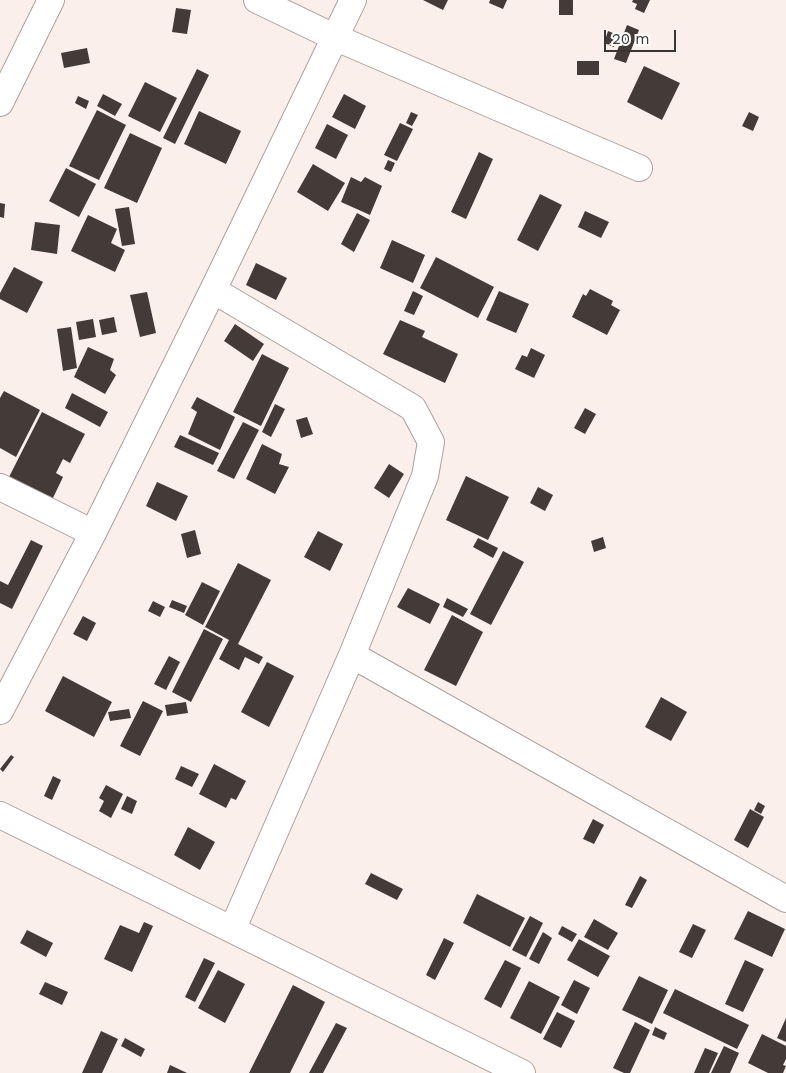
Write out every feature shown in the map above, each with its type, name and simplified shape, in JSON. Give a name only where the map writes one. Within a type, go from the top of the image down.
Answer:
[{"type":"street","points":[[0,103],[51,0]]},
{"type":"street","points":[[257,0],[334,37],[639,168]]},
{"type":"street","points":[[0,711],[92,533],[213,290],[353,0]]},
{"type":"street","points":[[213,290],[413,408],[431,442],[425,476],[352,655],[233,928]]},
{"type":"street","points":[[0,487],[92,533]]},
{"type":"street","points":[[352,655],[786,899]]},
{"type":"street","points":[[0,815],[233,928],[522,1073]]},
{"type":"building","points":[[423,0],[448,0],[443,10]]},
{"type":"building","points":[[490,0],[507,0],[503,9],[489,3]]},
{"type":"building","points":[[559,0],[573,0],[573,15],[559,15]]},
{"type":"building","points":[[633,0],[650,0],[644,13],[635,9],[637,4],[632,2]]},
{"type":"building","points":[[176,8],[191,10],[187,34],[172,32]]},
{"type":"building","points":[[627,25],[639,30],[626,63],[614,59]]},
{"type":"building","points":[[608,31],[618,35],[614,47],[604,43]]},
{"type":"building","points":[[87,48],[90,63],[64,68],[61,53]]},
{"type":"building","points":[[577,61],[599,61],[599,75],[577,75]]},
{"type":"building","points":[[644,66],[680,83],[662,120],[627,102]]},
{"type":"building","points":[[197,69],[209,75],[175,144],[163,138]]},
{"type":"building","points":[[145,82],[177,98],[160,132],[128,116]]},
{"type":"building","points":[[103,94],[122,104],[115,116],[97,106]]},
{"type":"building","points":[[344,94],[366,106],[355,129],[332,117]]},
{"type":"building","points":[[78,96],[89,101],[86,109],[75,103]]},
{"type":"building","points":[[97,110],[126,125],[99,180],[69,166]]},
{"type":"building","points":[[199,111],[241,131],[226,164],[184,144]]},
{"type":"building","points":[[411,112],[418,115],[412,126],[406,123]]},
{"type":"building","points":[[749,112],[759,117],[753,131],[742,126]]},
{"type":"building","points":[[400,123],[413,129],[397,161],[384,155]]},
{"type":"building","points":[[327,124],[348,135],[336,159],[315,148]]},
{"type":"building","points":[[130,133],[162,148],[137,203],[104,188]]},
{"type":"building","points":[[479,152],[493,159],[466,219],[451,212]]},
{"type":"building","points":[[388,160],[395,163],[391,172],[384,169]]},
{"type":"building","points":[[313,164],[345,183],[328,211],[297,192]]},
{"type":"building","points":[[66,168],[96,184],[79,217],[49,201]]},
{"type":"building","points":[[351,177],[361,182],[365,177],[382,186],[370,215],[341,202]]},
{"type":"building","points":[[540,194],[562,205],[538,251],[517,240]]},
{"type":"building","points":[[0,203],[5,204],[4,218],[0,217]]},
{"type":"building","points":[[129,207],[135,244],[122,246],[115,209]]},
{"type":"building","points":[[585,211],[609,222],[601,238],[578,227]]},
{"type":"building","points":[[357,213],[370,220],[354,252],[341,244]]},
{"type":"building","points":[[88,215],[117,229],[111,243],[125,250],[115,272],[71,251]]},
{"type":"building","points":[[35,222],[60,225],[57,254],[31,250]]},
{"type":"building","points":[[392,240],[425,255],[413,283],[380,268]]},
{"type":"building","points":[[436,257],[494,287],[478,318],[420,288]]},
{"type":"building","points":[[256,263],[287,278],[276,300],[246,285]]},
{"type":"building","points":[[14,267],[43,282],[27,313],[0,299],[0,293]]},
{"type":"building","points":[[590,289],[613,301],[611,305],[620,310],[607,335],[572,317],[583,294],[586,296]]},
{"type":"building","points":[[413,291],[423,296],[414,315],[404,311]]},
{"type":"building","points":[[499,291],[529,304],[516,333],[486,320]]},
{"type":"building","points":[[147,292],[156,333],[140,337],[130,295]]},
{"type":"building","points":[[114,317],[117,332],[102,335],[99,320]]},
{"type":"building","points":[[93,319],[96,337],[79,340],[76,322]]},
{"type":"building","points":[[400,320],[425,331],[422,337],[458,354],[445,383],[383,354]]},
{"type":"building","points":[[235,324],[264,344],[253,361],[224,341]]},
{"type":"building","points":[[71,327],[77,368],[63,371],[57,329]]},
{"type":"building","points":[[88,347],[114,359],[110,370],[116,375],[105,394],[74,377]]},
{"type":"building","points":[[531,348],[545,355],[534,378],[515,369],[522,355],[527,357]]},
{"type":"building","points":[[262,354],[289,368],[261,426],[233,412]]},
{"type":"building","points":[[4,391],[40,410],[16,457],[0,448],[0,398]]},
{"type":"building","points":[[72,393],[108,412],[100,427],[65,408]]},
{"type":"building","points":[[197,397],[235,417],[220,450],[188,434],[197,412],[191,408]]},
{"type":"building","points":[[275,404],[285,409],[271,437],[262,432]]},
{"type":"building","points":[[585,408],[596,414],[585,434],[574,428]]},
{"type":"building","points":[[42,412],[85,434],[70,463],[63,459],[56,473],[63,477],[52,500],[9,477]]},
{"type":"building","points":[[307,417],[313,434],[301,438],[296,420]]},
{"type":"building","points":[[243,422],[259,430],[234,479],[217,471]]},
{"type":"building","points":[[180,435],[219,453],[213,465],[174,447]]},
{"type":"building","points":[[262,444],[282,454],[279,464],[289,467],[275,494],[246,479]]},
{"type":"building","points":[[389,464],[404,474],[389,498],[374,488]]},
{"type":"building","points":[[466,476],[509,497],[488,540],[446,520]]},
{"type":"building","points":[[157,482],[188,496],[176,521],[146,506]]},
{"type":"building","points":[[538,487],[553,495],[545,511],[530,503]]},
{"type":"building","points":[[195,530],[201,554],[187,558],[181,534]]},
{"type":"building","points":[[318,531],[343,544],[330,571],[304,557]]},
{"type":"building","points":[[603,537],[606,548],[594,552],[591,541]]},
{"type":"building","points":[[478,538],[498,548],[493,558],[473,547]]},
{"type":"building","points":[[31,540],[43,546],[12,609],[0,603],[0,581],[8,585]]},
{"type":"building","points":[[503,551],[524,562],[491,625],[470,614]]},
{"type":"building","points":[[238,563],[271,580],[238,644],[263,657],[259,664],[245,657],[239,670],[219,659],[229,640],[205,627]]},
{"type":"building","points":[[202,582],[220,591],[203,625],[185,615]]},
{"type":"building","points":[[408,588],[440,604],[430,624],[397,607]]},
{"type":"building","points":[[447,598],[468,609],[463,617],[443,607]]},
{"type":"building","points":[[172,600],[187,606],[184,613],[169,607]]},
{"type":"building","points":[[153,601],[165,607],[160,617],[148,611]]},
{"type":"building","points":[[452,615],[483,632],[456,686],[424,670]]},
{"type":"building","points":[[83,616],[96,623],[87,641],[73,634]]},
{"type":"building","points":[[204,629],[223,639],[191,702],[172,692]]},
{"type":"building","points":[[169,656],[180,662],[166,690],[154,684]]},
{"type":"building","points":[[267,662],[294,676],[269,727],[241,712]]},
{"type":"building","points":[[63,676],[112,702],[94,737],[45,711]]},
{"type":"building","points":[[661,697],[687,712],[671,741],[645,727]]},
{"type":"building","points":[[143,701],[163,711],[140,756],[120,746]]},
{"type":"building","points":[[186,702],[188,713],[167,716],[165,705]]},
{"type":"building","points":[[129,709],[131,718],[110,721],[108,712]]},
{"type":"building","points":[[11,755],[14,757],[3,772],[0,769]]},
{"type":"building","points":[[214,764],[246,781],[236,800],[231,798],[226,808],[199,794]]},
{"type":"building","points":[[181,766],[199,774],[192,787],[175,779]]},
{"type":"building","points":[[53,776],[61,780],[52,800],[44,796]]},
{"type":"building","points":[[106,785],[123,794],[111,818],[99,811],[104,801],[99,798]]},
{"type":"building","points":[[127,796],[137,801],[132,814],[121,809]]},
{"type":"building","points":[[758,802],[765,806],[761,814],[754,810]]},
{"type":"building","points":[[750,809],[764,817],[748,848],[734,840]]},
{"type":"building","points":[[593,819],[604,825],[594,844],[583,839]]},
{"type":"building","points":[[188,827],[215,842],[200,870],[174,855]]},
{"type":"building","points":[[371,873],[403,889],[397,900],[365,884]]},
{"type":"building","points":[[640,876],[647,880],[632,908],[625,905]]},
{"type":"building","points":[[477,894],[525,918],[510,947],[463,923]]},
{"type":"building","points":[[748,911],[785,929],[772,957],[734,939]]},
{"type":"building","points":[[530,916],[543,923],[526,957],[512,950]]},
{"type":"building","points":[[594,919],[618,933],[608,950],[584,937]]},
{"type":"building","points":[[144,922],[153,926],[132,972],[104,959],[120,925],[139,933]]},
{"type":"building","points":[[693,924],[706,930],[692,958],[679,952]]},
{"type":"building","points":[[562,926],[577,934],[572,942],[558,934]]},
{"type":"building","points":[[27,930],[53,943],[46,957],[20,943]]},
{"type":"building","points":[[543,932],[552,938],[539,964],[529,959]]},
{"type":"building","points":[[444,938],[454,943],[435,980],[426,975]]},
{"type":"building","points":[[579,939],[610,956],[598,977],[567,960]]},
{"type":"building","points":[[204,958],[215,963],[195,1002],[185,997]]},
{"type":"building","points":[[505,960],[521,968],[501,1008],[484,999]]},
{"type":"building","points":[[745,960],[764,969],[743,1012],[725,1004]]},
{"type":"building","points":[[218,970],[245,984],[225,1023],[198,1008]]},
{"type":"building","points":[[639,976],[668,990],[652,1024],[622,1010]]},
{"type":"building","points":[[574,980],[590,988],[577,1014],[561,1005]]},
{"type":"building","points":[[529,981],[560,997],[541,1034],[510,1018]]},
{"type":"building","points":[[45,982],[68,992],[62,1005],[39,994]]},
{"type":"building","points":[[293,985],[325,1002],[290,1073],[249,1073]]},
{"type":"building","points":[[675,989],[749,1025],[737,1049],[663,1013]]},
{"type":"building","points":[[557,1012],[575,1021],[561,1048],[543,1039]]},
{"type":"building","points":[[786,1018],[786,1042],[777,1038]]},
{"type":"building","points":[[635,1022],[650,1030],[630,1073],[624,1073],[613,1068]]},
{"type":"building","points":[[336,1023],[347,1028],[323,1073],[309,1073]]},
{"type":"building","points":[[655,1027],[667,1033],[664,1040],[652,1035]]},
{"type":"building","points":[[101,1031],[118,1039],[102,1073],[82,1073]]},
{"type":"building","points":[[762,1034],[786,1046],[786,1059],[783,1065],[786,1066],[783,1073],[768,1073],[748,1063]]},
{"type":"building","points":[[125,1038],[145,1049],[141,1057],[121,1046]]},
{"type":"building","points":[[724,1046],[739,1053],[730,1073],[711,1073]]},
{"type":"building","points":[[705,1048],[718,1053],[709,1073],[694,1073]]},
{"type":"building","points":[[170,1065],[187,1073],[167,1073]]}]
